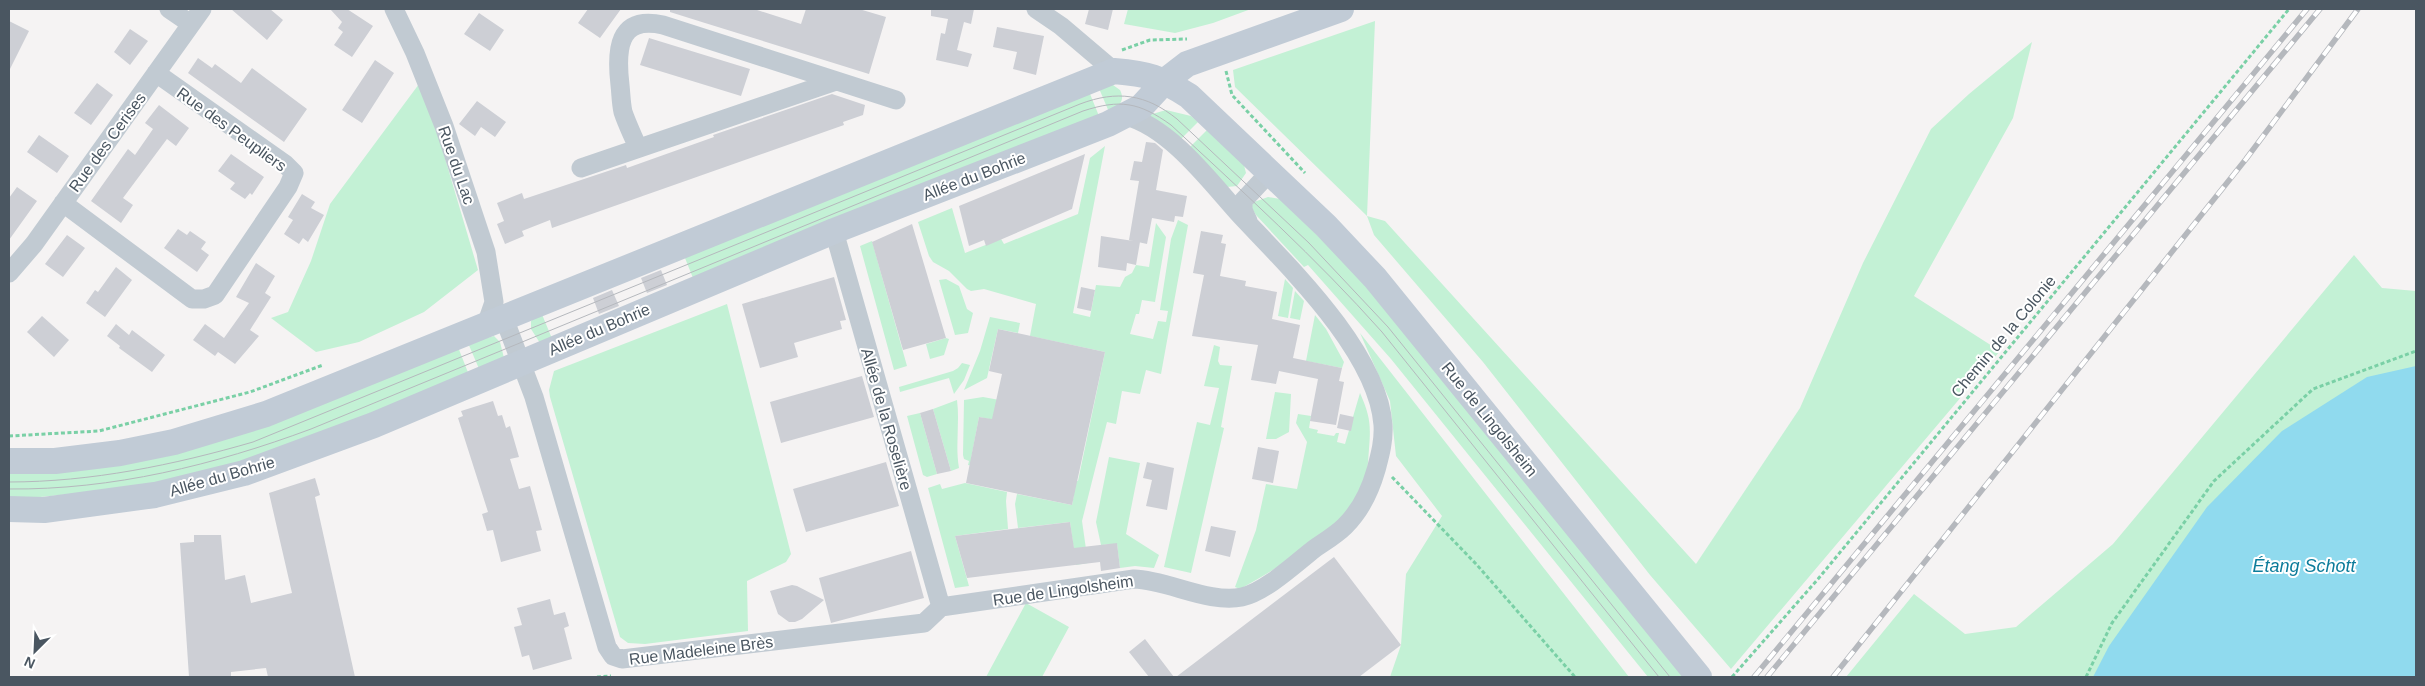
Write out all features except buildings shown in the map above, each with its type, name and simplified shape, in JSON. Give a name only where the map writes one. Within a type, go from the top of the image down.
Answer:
[{"type":"main road","name":"Allée du Bohrie","points":[[9,508],[44,510],[155,494],[244,473],[374,424],[834,231],[1126,116],[1141,107],[1165,80],[1187,64],[1341,9]]},
{"type":"main road","points":[[9,461],[56,461],[120,453],[174,442],[222,429],[352,381],[1109,66]]},
{"type":"main road","name":"Rue de Lingolsheim","points":[[1109,66],[1165,80],[1189,96],[1326,226],[1375,278],[1699,677]]},
{"type":"street","points":[[169,9],[191,24]]},
{"type":"street","name":"Rue des Cerises","points":[[9,273],[26,256],[202,9]]},
{"type":"street","name":"Rue du Lac","points":[[394,9],[415,53],[444,126],[486,252],[495,321]]},
{"type":"street","points":[[1036,9],[1109,66]]},
{"type":"street","points":[[638,148],[623,111],[617,59],[622,40],[628,31],[648,22],[663,25],[896,100]]},
{"type":"street","name":"Rue des Peupliers","points":[[63,203],[192,299],[204,299],[214,295],[288,187],[294,174],[285,164],[156,74]]},
{"type":"street","points":[[581,168],[836,80]]},
{"type":"street","name":"Rue de Lingolsheim","points":[[941,607],[1134,578],[1152,580],[1214,597],[1230,598],[1252,594],[1344,526],[1365,499],[1378,462],[1382,440],[1382,414],[1362,365],[1327,310],[1250,225],[1162,133],[1147,122],[1126,116]]},
{"type":"street","name":"Rue de Lingolsheim","points":[[1250,225],[1243,210],[1243,200],[1270,172]]},
{"type":"street","name":"Allée de la Roselière","points":[[834,231],[941,607]]},
{"type":"street","name":"Rue Madeleine Brès","points":[[495,321],[522,362],[607,647],[614,656],[622,659],[924,623],[941,607]]},
{"type":"path","name":"Chemin de la Colonie","points":[[1732,677],[1824,571],[2289,9]]},
{"type":"path","points":[[1109,66],[1129,46],[1150,40],[1188,39]]},
{"type":"path","points":[[2086,677],[2112,624],[2214,481],[2313,389],[2416,351]]},
{"type":"path","points":[[9,436],[98,430],[250,392],[332,362]]},
{"type":"path","points":[[1378,462],[1477,565],[1575,677]]},
{"type":"green space","points":[[1128,9],[1251,9],[1213,23],[1175,33],[1124,24]]},
{"type":"green space","points":[[1375,21],[1367,216],[1235,87],[1233,70]]},
{"type":"green space","points":[[2032,42],[2013,118],[1914,296],[2000,351],[1731,669],[1650,575],[1483,362],[1374,235],[1367,216],[1385,221],[1696,564],[1800,408],[1863,263],[1931,129],[1969,94]]},
{"type":"green space","points":[[419,84],[434,121],[478,270],[424,312],[359,342],[316,352],[271,318],[288,312],[311,261],[330,204]]},
{"type":"green space","points":[[1113,85],[1120,90],[1122,101],[1109,112],[1098,86]]},
{"type":"green space","points":[[1088,89],[1099,116],[695,283],[683,253]]},
{"type":"green space","points":[[1166,110],[1191,116],[1198,122],[1179,141],[1149,115]]},
{"type":"green space","points":[[1207,130],[1244,165],[1246,173],[1237,186],[1227,187],[1188,149]]},
{"type":"green space","points":[[1105,146],[1073,313],[1090,317],[1096,285],[1120,287],[1125,277],[1132,273],[1136,265],[1149,267],[1156,223],[1166,237],[1155,302],[1142,300],[1139,314],[1136,314],[1130,334],[1153,339],[1158,321],[1166,322],[1168,311],[1160,310],[1171,239],[1178,220],[1188,225],[1161,374],[1146,370],[1140,394],[1122,391],[1116,424],[1107,422],[1082,521],[1088,563],[1076,565],[1070,522],[1018,528],[1015,504],[1017,494],[1072,505],[1074,494],[1043,488],[1046,475],[1078,481],[1105,352],[1030,336],[1036,304],[984,289],[971,291],[967,289],[949,271],[933,262],[929,256],[918,222],[952,208],[965,253],[1001,239],[1004,244],[1078,214],[1090,158]]},
{"type":"green space","points":[[1268,197],[1280,199],[1359,276],[1686,677],[1648,677],[1391,359],[1308,265],[1304,267],[1256,215],[1251,207],[1254,202]]},
{"type":"green space","points":[[872,241],[907,366],[894,370],[860,246]]},
{"type":"green space","points":[[2354,255],[2382,288],[2416,291],[2416,677],[1846,677],[1914,594],[1965,634],[2016,627],[2113,544]]},
{"type":"green space","points":[[946,279],[959,286],[967,309],[973,313],[968,333],[955,335],[939,280]]},
{"type":"green space","points":[[1285,279],[1293,288],[1288,318],[1278,316]]},
{"type":"green space","points":[[1295,291],[1304,301],[1300,320],[1290,318]]},
{"type":"green space","points":[[727,304],[791,554],[786,562],[747,581],[748,631],[645,644],[628,643],[620,637],[550,397],[549,390],[554,371]]},
{"type":"green space","points":[[541,312],[553,341],[540,343],[531,329],[531,321]]},
{"type":"green space","points":[[1315,315],[1326,329],[1344,362],[1342,368],[1306,361]]},
{"type":"green space","points":[[990,317],[1020,323],[1018,333],[998,329],[987,378],[964,390],[980,351]]},
{"type":"green space","points":[[1360,333],[1629,677],[1390,677],[1401,645],[1406,574],[1442,516],[1396,456],[1390,401]]},
{"type":"green space","points":[[494,336],[500,342],[504,358],[480,371],[468,343]]},
{"type":"green space","points":[[946,338],[949,339],[944,355],[930,359],[926,344]]},
{"type":"green space","points":[[1214,345],[1220,347],[1218,361],[1220,365],[1232,366],[1221,427],[1224,428],[1191,573],[1164,567],[1197,422],[1210,425],[1219,388],[1204,386]]},
{"type":"green space","points":[[458,347],[469,375],[314,440],[154,486],[9,500],[9,470],[51,469]]},
{"type":"green space","points":[[962,363],[970,365],[964,380],[954,394],[949,378],[900,392],[899,387],[953,371]]},
{"type":"green space","points":[[1275,392],[1291,394],[1289,432],[1276,439],[1266,439]]},
{"type":"green space","points":[[1360,393],[1369,420],[1370,440],[1365,478],[1353,503],[1326,533],[1309,546],[1240,589],[1235,587],[1256,530],[1266,484],[1297,489],[1307,442],[1296,423],[1298,414],[1311,416],[1309,428],[1318,430],[1317,433],[1334,436],[1336,433],[1339,433],[1337,442],[1345,444]]},
{"type":"green space","points":[[983,397],[1016,403],[1031,427],[979,417],[971,459],[997,464],[996,470],[968,465],[969,461],[964,459],[963,455],[964,400]]},
{"type":"green space","points":[[957,400],[959,468],[951,471],[933,409]]},
{"type":"green space","points":[[920,413],[937,474],[927,477],[923,475],[907,416]]},
{"type":"green space","points":[[1109,457],[1140,463],[1126,534],[1159,555],[1154,568],[1135,566],[1120,568],[1117,544],[1101,545],[1096,522]]},
{"type":"green space","points":[[965,483],[1007,492],[1008,529],[955,536],[969,586],[955,588],[928,488],[940,484],[942,489]]},
{"type":"green space","points":[[1026,603],[1069,627],[1042,677],[986,677]]},
{"type":"water","name":"Étang Schott","points":[[2416,366],[2416,677],[2093,677],[2109,646],[2207,507],[2282,431],[2367,377]]},
{"type":"tram line","points":[[9,482],[71,479],[132,471],[193,458],[253,442],[1080,104],[1106,97],[1131,97],[1154,104],[1177,119],[1309,243],[1388,327],[1670,677]]},
{"type":"tram line","points":[[9,489],[48,488],[125,480],[200,464],[274,442],[311,429],[1083,111],[1108,105],[1129,105],[1149,111],[1171,125],[1279,226],[1357,305],[1382,332],[1659,677]]},
{"type":"railway","points":[[1754,677],[2307,9]]},
{"type":"railway","points":[[1767,677],[2320,9]]},
{"type":"railway","points":[[1833,677],[2246,159],[2358,9]]}]
